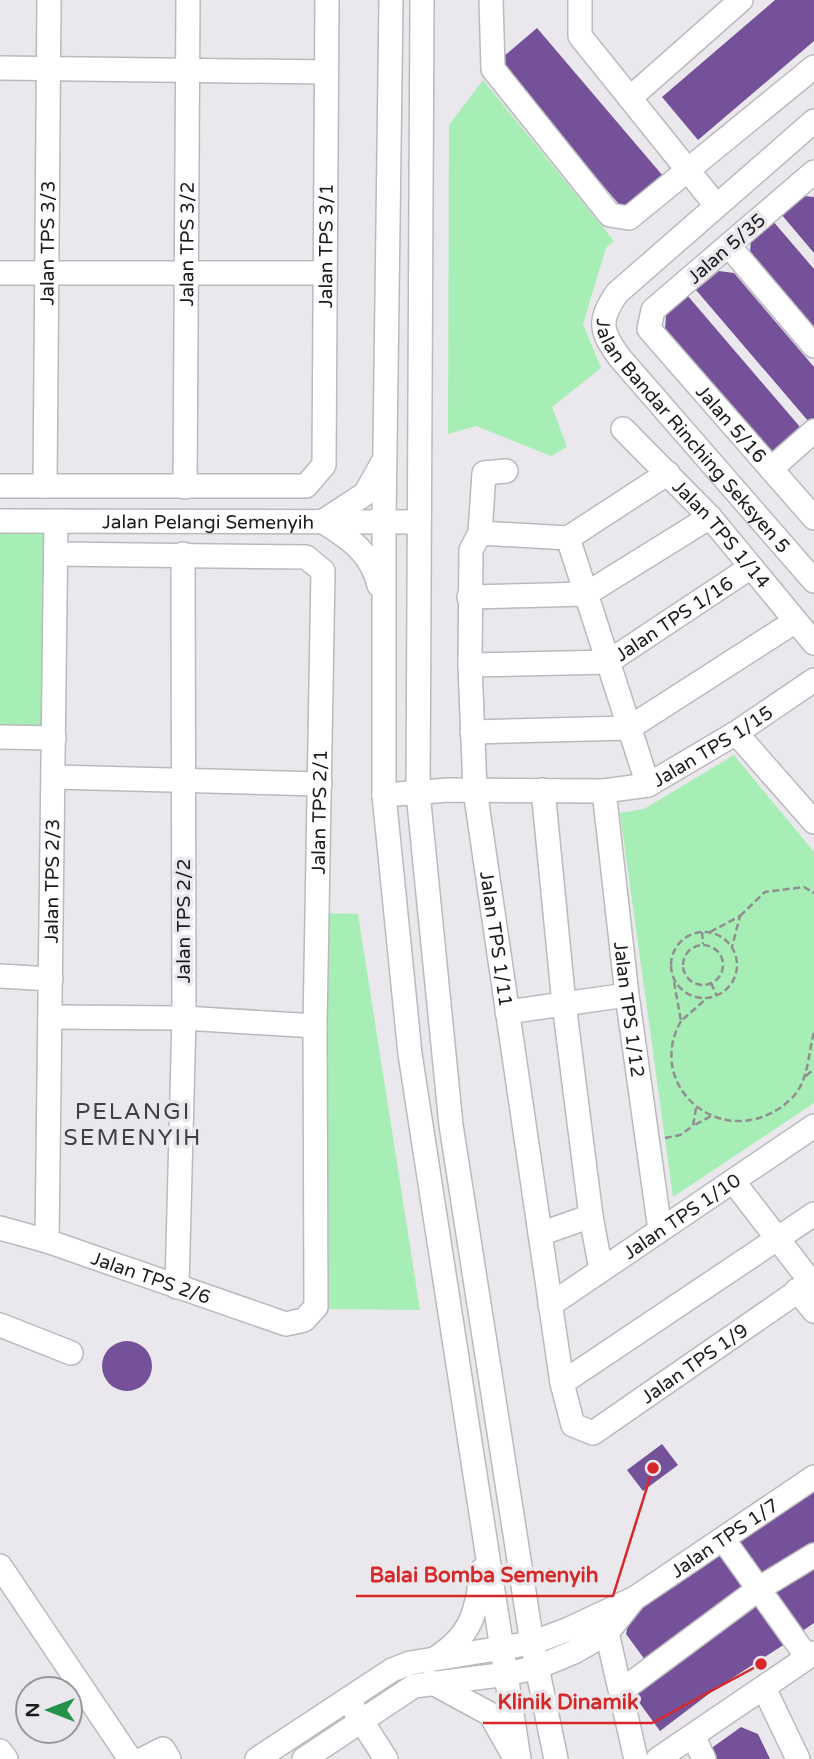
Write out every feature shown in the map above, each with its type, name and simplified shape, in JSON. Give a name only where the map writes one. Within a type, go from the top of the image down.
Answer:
[{"type":"street","name":"Jalan TPS 3/3","points":[[45,486],[49,0]]},
{"type":"street","name":"Jalan TPS 3/2","points":[[185,487],[188,0]]},
{"type":"street","name":"Jalan TPS 3/1","points":[[185,487],[306,486],[324,465],[327,0]]},
{"type":"street","points":[[391,0],[384,521],[384,795],[410,1054],[486,1548],[504,1648],[517,1759]]},
{"type":"street","points":[[422,0],[418,793],[451,1125],[532,1643],[556,1759]]},
{"type":"street","points":[[491,0],[492,69],[610,215],[629,218],[687,168],[814,68]]},
{"type":"street","points":[[580,0],[580,36],[715,204]]},
{"type":"street","points":[[629,97],[741,0]]},
{"type":"street","points":[[0,68],[326,72]]},
{"type":"street","name":"Jalan Bandar Rinching Seksyen 5","points":[[814,121],[715,204],[617,292],[604,311],[604,336],[814,581]]},
{"type":"street","name":"Jalan 5/35","points":[[649,329],[653,310],[813,173]]},
{"type":"street","points":[[729,246],[814,346]]},
{"type":"street","points":[[0,273],[325,273]]},
{"type":"street","name":"Jalan 5/16","points":[[649,329],[814,518]]},
{"type":"street","name":"Jalan TPS 1/14","points":[[623,429],[710,517],[814,643]]},
{"type":"street","points":[[771,469],[814,431]]},
{"type":"street","points":[[385,456],[365,494],[322,521],[358,544],[374,565],[385,608]]},
{"type":"street","name":"Jalan TPS 1/11","points":[[506,471],[484,473],[481,480],[480,533],[471,550],[470,665],[475,790],[562,1383],[573,1425]]},
{"type":"street","points":[[480,533],[568,538],[668,473]]},
{"type":"street","points":[[0,486],[185,487]]},
{"type":"street","points":[[469,597],[586,594],[710,517]]},
{"type":"street","name":"Jalan Pelangi Semenyih","points":[[0,521],[418,522]]},
{"type":"street","name":"Jalan TPS 2/3","points":[[47,1241],[55,777],[56,521]]},
{"type":"street","points":[[568,538],[648,785]]},
{"type":"street","name":"Jalan TPS 2/1","points":[[56,554],[306,557],[323,571],[315,1026],[316,1307],[304,1320]]},
{"type":"street","name":"Jalan TPS 2/2","points":[[177,1287],[184,1018],[183,554]]},
{"type":"street","name":"Jalan TPS 1/16","points":[[470,665],[608,662],[751,567]]},
{"type":"street","points":[[472,732],[629,728],[794,622]]},
{"type":"street","name":"Jalan TPS 1/15","points":[[384,795],[449,790],[604,790],[648,785],[736,733],[814,680]]},
{"type":"street","points":[[736,733],[814,822]]},
{"type":"street","points":[[0,737],[54,738]]},
{"type":"street","points":[[417,769],[449,790],[421,827]]},
{"type":"street","points":[[55,777],[320,784]]},
{"type":"street","points":[[543,790],[564,1004],[591,1216],[601,1270]]},
{"type":"street","name":"Jalan TPS 1/12","points":[[604,790],[626,995],[660,1230]]},
{"type":"street","points":[[0,976],[51,979]]},
{"type":"street","points":[[507,1012],[626,995]]},
{"type":"street","points":[[50,1017],[184,1018],[315,1026]]},
{"type":"street","name":"Jalan TPS 1/10","points":[[550,1305],[814,1126]]},
{"type":"street","points":[[733,1181],[778,1239],[807,1284],[814,1311]]},
{"type":"street","points":[[562,1383],[814,1214]]},
{"type":"street","points":[[540,1234],[591,1216]]},
{"type":"street","name":"Jalan TPS 2/6","points":[[0,1228],[47,1241],[286,1324],[304,1320]]},
{"type":"street","name":"Jalan TPS 1/9","points":[[573,1425],[593,1433],[807,1284]]},
{"type":"street","points":[[0,1325],[71,1353]]},
{"type":"street","name":"Jalan TPS 1/7","points":[[432,1671],[504,1648],[532,1643],[635,1598],[814,1477]]},
{"type":"street","points":[[657,1759],[811,1655],[723,1539]]},
{"type":"street","points":[[304,1759],[432,1671],[458,1644],[476,1612],[486,1548]]},
{"type":"street","points":[[621,1691],[760,1588],[814,1555]]},
{"type":"street","points":[[0,1566],[130,1759]]},
{"type":"street","name":"Jalan TPS 1/7","points":[[432,1671],[507,1674],[538,1667],[607,1633],[635,1598]]},
{"type":"street","points":[[526,1599],[545,1617],[569,1629]]},
{"type":"street","points":[[607,1633],[636,1759]]},
{"type":"street","points":[[542,1691],[573,1652]]},
{"type":"street","points":[[257,1759],[392,1670],[432,1671],[490,1714],[517,1759]]},
{"type":"street","points":[[764,1688],[798,1759]]},
{"type":"street","points":[[347,1698],[386,1759]]},
{"type":"street","points":[[693,1736],[704,1759]]},
{"type":"street","points":[[0,1751],[6,1759]]},
{"type":"path","points":[[710,932],[740,916],[765,892],[804,887],[814,892]]},
{"type":"path","points":[[732,947],[740,916]]},
{"type":"path","points":[[702,932],[703,944]]},
{"type":"path","points":[[681,1021],[672,957],[676,947],[683,939],[702,932],[719,935],[732,947],[736,956],[736,975],[725,991],[706,999],[681,1021],[675,1031],[671,1056],[677,1080],[697,1107],[711,1116],[735,1122],[758,1121],[793,1097],[814,1069]]},
{"type":"path","points":[[703,944],[718,951],[723,960],[722,971],[712,983]]},
{"type":"path","points":[[703,944],[686,953],[684,972],[693,982],[712,983]]},
{"type":"path","points":[[674,979],[687,993],[706,999]]},
{"type":"path","points":[[712,983],[717,996]]},
{"type":"path","points":[[805,1078],[814,1032]]},
{"type":"path","points":[[693,1126],[697,1107]]},
{"type":"path","points":[[658,1139],[680,1135],[711,1116]]},
{"type":"green space","points":[[483,80],[614,241],[606,248],[583,324],[601,368],[552,407],[567,447],[551,456],[476,426],[448,434],[449,125]]},
{"type":"green space","points":[[0,530],[47,531],[49,732],[0,731]]},
{"type":"green space","points":[[734,755],[814,852],[814,1103],[673,1197],[620,813],[644,809]]},
{"type":"green space","points":[[326,913],[358,914],[420,1310],[321,1309]]},
{"type":"building","points":[[775,0],[814,0],[814,41],[698,140],[662,97]]},
{"type":"building","points":[[537,28],[663,176],[624,210],[497,62]]},
{"type":"building","points":[[804,196],[814,197],[814,253],[781,214]]},
{"type":"building","points":[[772,220],[814,269],[814,330],[750,254],[751,239]]},
{"type":"building","points":[[719,271],[734,273],[814,367],[814,418],[809,422],[696,290]]},
{"type":"building","points":[[687,295],[800,427],[772,454],[665,330],[666,315]]},
{"type":"building","points":[[117,1342],[137,1342],[151,1356],[151,1376],[137,1390],[117,1390],[103,1376],[103,1356]]},
{"type":"building","points":[[662,1444],[678,1465],[643,1491],[627,1470]]},
{"type":"building","points":[[814,1491],[814,1547],[760,1581],[735,1540]]},
{"type":"building","points":[[721,1546],[751,1589],[648,1664],[626,1634],[631,1611]]},
{"type":"building","points":[[814,1562],[814,1623],[798,1634],[764,1591]]},
{"type":"building","points":[[755,1596],[788,1642],[714,1690],[660,1731],[630,1690]]},
{"type":"building","points":[[741,1727],[758,1734],[770,1759],[709,1759],[706,1752]]},
{"type":"place","name":"Balai Bomba Semenyih","points":[[653,1468]]},
{"type":"place","name":"Klinik Dinamik","points":[[761,1664]]},
{"type":"district","name":"PELANGI SEMENYIH","points":[[133,1124]]}]
